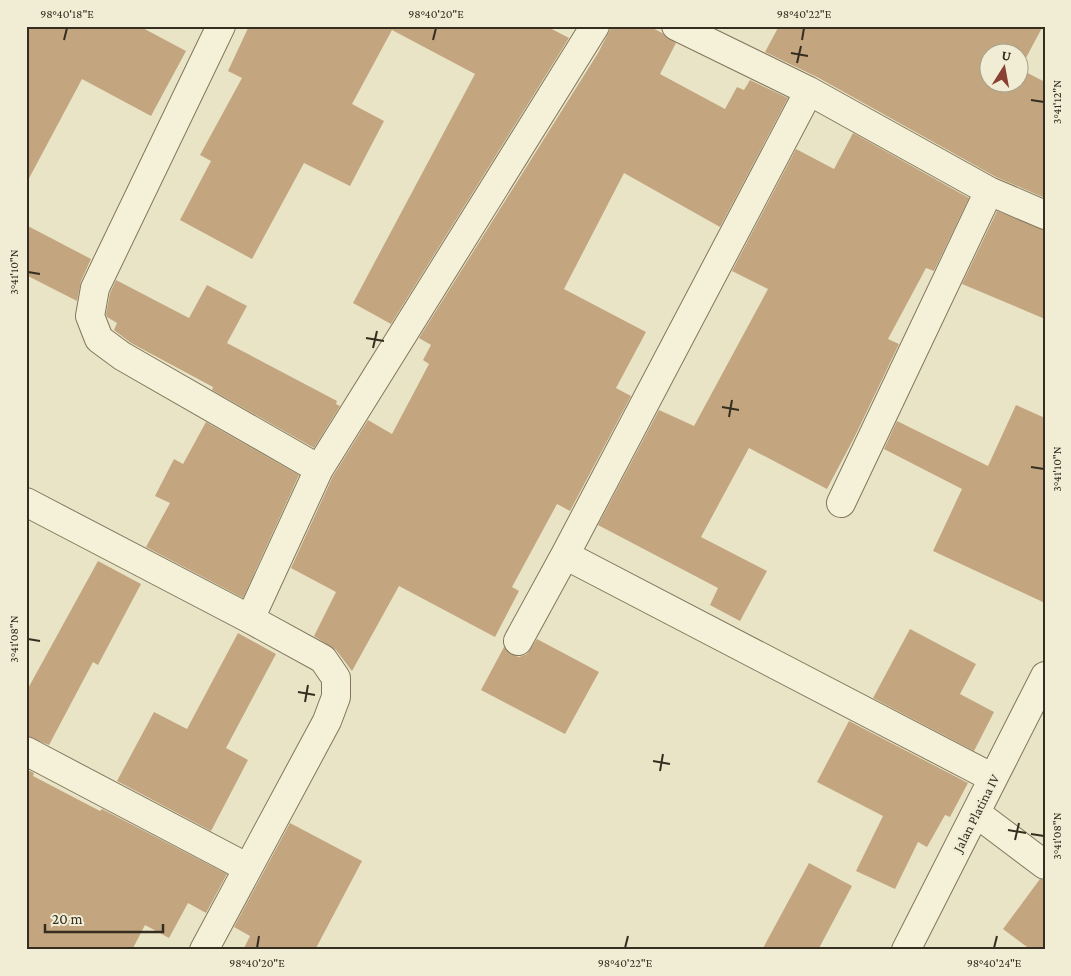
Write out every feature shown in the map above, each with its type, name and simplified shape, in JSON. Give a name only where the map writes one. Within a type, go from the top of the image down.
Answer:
[{"type":"street","points":[[221,26],[95,288],[90,316],[99,339],[122,356],[319,469]]},
{"type":"street","points":[[250,618],[319,469],[595,26]]},
{"type":"street","points":[[676,26],[809,91],[989,191],[1045,215]]},
{"type":"street","points":[[518,641],[809,91]]},
{"type":"street","points":[[841,503],[989,191]]},
{"type":"street","points":[[26,502],[250,618],[323,659],[336,678],[336,697],[327,721],[204,950]]},
{"type":"street","points":[[565,555],[993,778]]},
{"type":"street","name":"Jalan Platina IV","points":[[906,950],[1045,676]]},
{"type":"street","points":[[26,751],[248,868]]},
{"type":"street","points":[[976,813],[1045,865]]},
{"type":"building","points":[[26,26],[139,26],[186,51],[151,116],[82,79],[26,184]]},
{"type":"building","points":[[249,26],[546,26],[569,38],[391,324],[353,303],[475,74],[392,30],[352,104],[384,121],[350,186],[304,163],[252,259],[180,220],[211,161],[200,155],[242,78],[228,71]]},
{"type":"building","points":[[612,26],[649,26],[676,43],[660,74],[725,109],[737,87],[744,90],[750,80],[788,98],[720,227],[624,173],[564,289],[646,332],[616,388],[631,396],[570,511],[557,504],[512,587],[519,591],[495,637],[399,586],[352,671],[336,650],[314,636],[336,592],[291,568],[333,476],[368,420],[392,434],[429,364],[423,360],[431,345],[419,338],[598,53]]},
{"type":"building","points":[[779,26],[1043,26],[1028,54],[1028,42],[978,42],[978,92],[1028,92],[1028,73],[1045,82],[1045,198],[996,177],[817,77],[765,52]]},
{"type":"building","points":[[853,133],[969,198],[934,271],[926,268],[888,339],[899,344],[855,436],[827,489],[749,448],[701,537],[767,571],[740,621],[710,605],[718,588],[598,525],[659,410],[694,426],[768,289],[732,271],[796,149],[834,169]]},
{"type":"building","points":[[997,211],[1045,230],[1045,319],[962,284]]},
{"type":"building","points":[[26,225],[91,259],[81,281],[77,301],[26,275]]},
{"type":"building","points":[[116,280],[189,318],[207,285],[247,306],[227,343],[337,401],[336,404],[340,406],[314,448],[212,390],[213,387],[131,343],[114,330],[117,323],[107,317],[106,314],[110,293]]},
{"type":"building","points":[[1016,405],[1045,418],[1045,603],[933,551],[962,489],[884,449],[897,421],[988,466]]},
{"type":"building","points":[[206,422],[299,475],[243,598],[146,547],[170,503],[155,496],[174,459],[183,464]]},
{"type":"building","points":[[98,561],[141,584],[98,665],[93,662],[49,745],[26,736],[26,692]]},
{"type":"building","points":[[910,629],[976,664],[960,694],[994,712],[974,751],[873,698]]},
{"type":"building","points":[[238,633],[276,654],[226,748],[248,760],[211,831],[117,781],[154,712],[187,729]]},
{"type":"building","points":[[537,639],[599,672],[565,734],[481,690],[504,647],[510,654],[519,657],[527,654]]},
{"type":"building","points":[[849,721],[968,783],[950,817],[945,815],[927,847],[918,842],[895,889],[856,871],[883,816],[817,782]]},
{"type":"building","points":[[26,769],[34,773],[33,776],[100,811],[102,809],[227,874],[206,913],[188,903],[169,938],[145,925],[132,950],[26,950]]},
{"type":"building","points":[[290,823],[362,861],[315,950],[243,950],[250,936],[234,927]]},
{"type":"building","points":[[809,863],[852,886],[818,950],[762,950]]},
{"type":"building","points":[[1040,879],[1045,880],[1045,950],[1031,950],[1003,929]]}]
